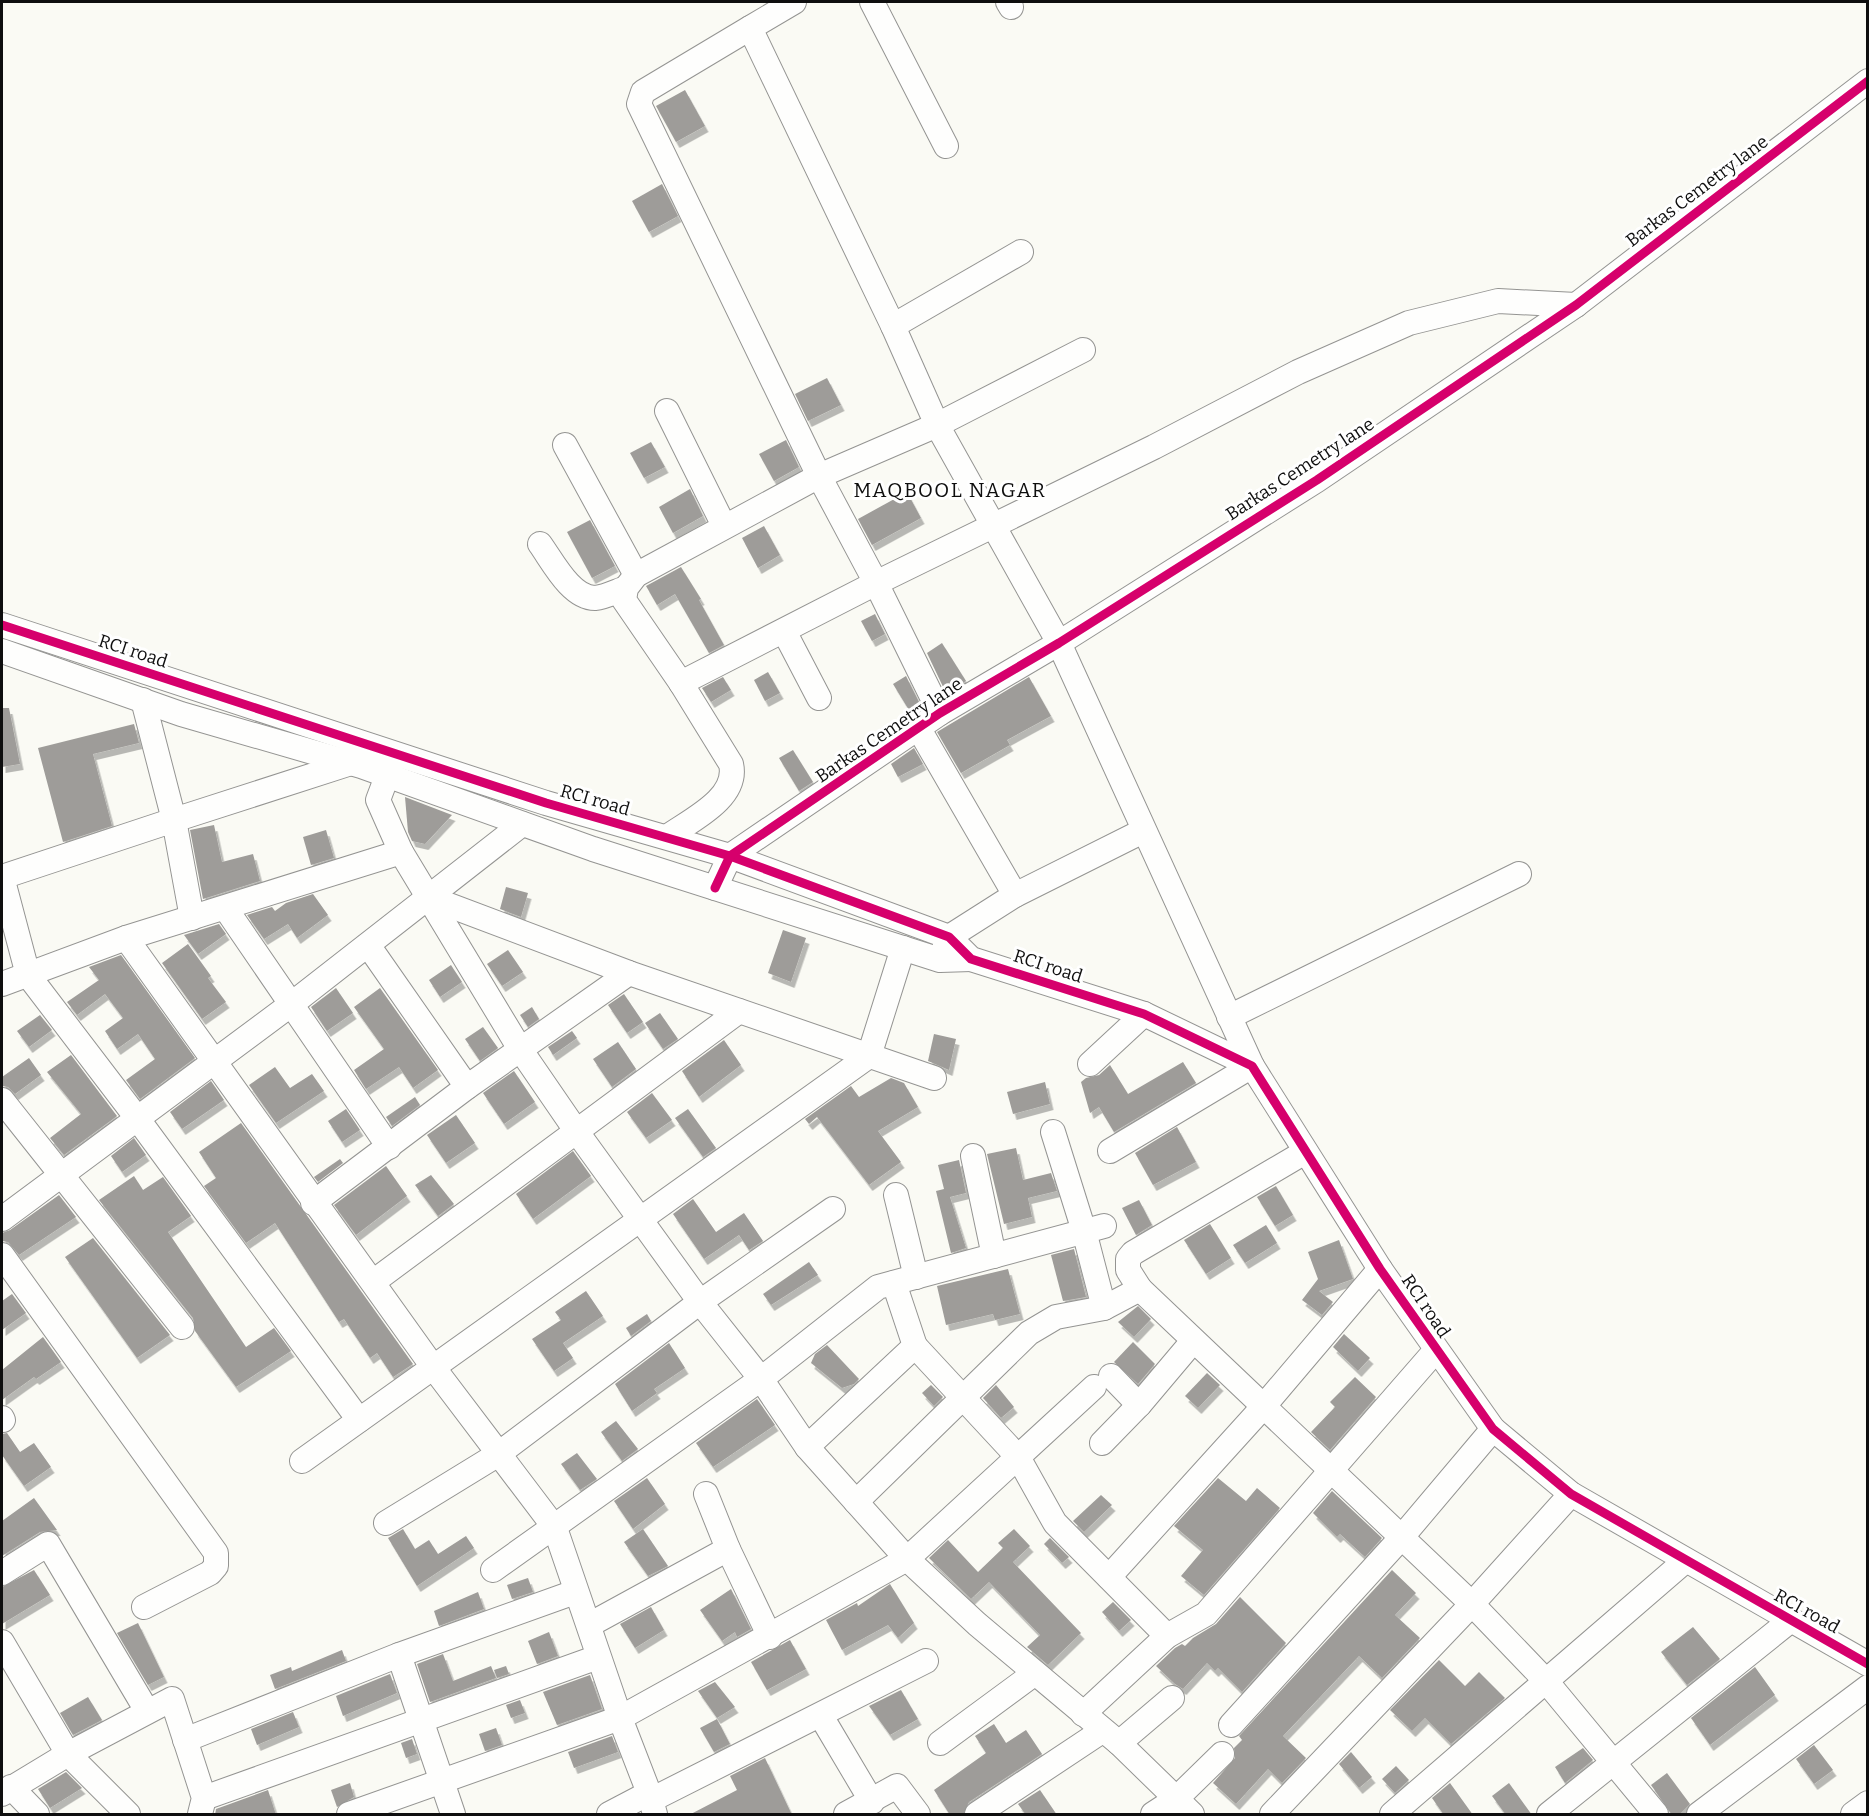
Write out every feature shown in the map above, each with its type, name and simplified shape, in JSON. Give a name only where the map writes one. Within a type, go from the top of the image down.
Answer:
[{"type":"street","points":[[794,2],[643,92],[639,104],[819,476],[876,583],[940,713]]},
{"type":"street","points":[[872,2],[946,146]]},
{"type":"street","points":[[750,28],[893,326],[937,425],[1059,643],[1252,1066],[1110,1150]]},
{"type":"street","name":"Barkas Cemetry lane","points":[[730,856],[940,713],[1059,643],[1317,480],[1576,305],[1868,81]]},
{"type":"street","points":[[893,326],[1021,252]]},
{"type":"street","points":[[681,683],[992,525],[1154,447],[1298,372],[1409,323],[1498,301],[1576,305]]},
{"type":"street","points":[[540,544],[575,590],[585,596],[597,598],[631,582],[724,526],[819,476],[937,425],[1083,350]]},
{"type":"street","points":[[667,411],[724,526]]},
{"type":"street","points":[[565,445],[631,582],[624,600],[630,612],[681,683],[731,764],[733,775],[723,796],[667,837]]},
{"type":"street","name":"RCI road","points":[[2,625],[391,765],[667,837],[730,856],[950,937],[971,959],[1144,1014],[1252,1066],[1380,1269],[1493,1429],[1571,1494],[1685,1562],[1868,1664]]},
{"type":"street","points":[[784,631],[819,698]]},
{"type":"street","points":[[2,651],[143,700],[351,763],[391,765],[522,824],[940,960],[971,959]]},
{"type":"street","points":[[143,700],[174,820],[192,918]]},
{"type":"street","points":[[919,729],[1015,895]]},
{"type":"street","points":[[351,763],[2,877],[28,975],[137,1118],[359,1420]]},
{"type":"street","points":[[391,765],[378,800],[401,852],[520,1049],[700,1302],[761,1379],[807,1447],[908,1559],[1110,1737],[1184,1807]]},
{"type":"street","points":[[2,1219],[59,1174],[293,1003],[522,824]]},
{"type":"street","points":[[940,960],[950,937],[1015,895],[1143,831]]},
{"type":"street","points":[[2,984],[126,938],[226,909],[401,852]]},
{"type":"street","points":[[715,888],[730,856]]},
{"type":"street","points":[[1229,1017],[1519,874]]},
{"type":"street","points":[[430,898],[629,973],[934,1078]]},
{"type":"street","points":[[226,909],[293,1003],[389,1147]]},
{"type":"street","points":[[126,938],[433,1367],[497,1455],[555,1528],[575,1592],[589,1625],[598,1657],[652,1803]]},
{"type":"street","points":[[368,945],[467,1087]]},
{"type":"street","points":[[302,1461],[869,1056],[903,948]]},
{"type":"street","points":[[314,1203],[467,1087],[629,973]]},
{"type":"street","points":[[373,1282],[739,1011]]},
{"type":"street","points":[[1090,1064],[1144,1014]]},
{"type":"street","points":[[2,1100],[182,1327]]},
{"type":"street","points":[[1053,1132],[1094,1228],[1104,1308]]},
{"type":"street","points":[[1305,1152],[1133,1253],[1128,1259],[1128,1270],[1140,1289],[1193,1341],[1472,1604],[1546,1681],[1656,1815]]},
{"type":"street","points":[[973,1156],[994,1256]]},
{"type":"street","points":[[897,1195],[905,1280],[915,1346],[1018,1457],[1055,1523],[1167,1636]]},
{"type":"street","points":[[386,1523],[497,1455],[700,1302],[833,1209]]},
{"type":"street","points":[[493,1570],[761,1379],[878,1287],[1094,1228]]},
{"type":"street","points":[[2,1255],[216,1553],[216,1566],[210,1573],[144,1607]]},
{"type":"street","points":[[1109,1577],[1263,1407],[1380,1269]]},
{"type":"street","points":[[856,1502],[1029,1333],[1042,1323],[1056,1317],[1104,1308],[1140,1289]]},
{"type":"street","points":[[1102,1443],[1139,1405],[1193,1341]]},
{"type":"street","points":[[807,1447],[915,1346]]},
{"type":"street","points":[[1083,1714],[1167,1636],[1206,1614],[1436,1350]]},
{"type":"street","points":[[349,1815],[620,1718],[908,1559],[1103,1382],[1139,1405]]},
{"type":"street","points":[[1230,1725],[1401,1538],[1493,1429]]},
{"type":"street","points":[[706,1494],[728,1549],[770,1637]]},
{"type":"street","points":[[1272,1815],[1472,1604],[1571,1494]]},
{"type":"street","points":[[2,1573],[48,1544],[147,1711]]},
{"type":"street","points":[[589,1625],[728,1549]]},
{"type":"street","points":[[1392,1815],[1685,1562]]},
{"type":"street","points":[[185,1740],[399,1655],[575,1592]]},
{"type":"street","points":[[1549,1815],[1791,1620]]},
{"type":"street","points":[[2,1642],[68,1754],[128,1815]]},
{"type":"street","points":[[399,1655],[423,1719],[453,1815]]},
{"type":"street","points":[[37,1815],[6,1790],[172,1699],[202,1806],[423,1719],[598,1657]]},
{"type":"street","points":[[609,1815],[652,1803],[926,1661]]},
{"type":"street","points":[[940,1743],[1035,1673]]},
{"type":"street","points":[[1699,1815],[1868,1687]]},
{"type":"street","points":[[977,1815],[1172,1698]]},
{"type":"street","points":[[821,1716],[872,1802]]},
{"type":"street","points":[[1153,1815],[1184,1807],[1222,1754]]},
{"type":"street","points":[[846,1815],[897,1786],[918,1815]]},
{"type":"street","points":[[1853,1815],[1868,1803]]},
{"type":"building","points":[[685,90],[705,126],[676,142],[656,106]]},
{"type":"building","points":[[662,184],[678,216],[649,232],[632,201]]},
{"type":"building","points":[[827,378],[841,405],[808,421],[795,394]]},
{"type":"building","points":[[786,440],[799,467],[774,481],[759,454]]},
{"type":"building","points":[[651,442],[665,467],[644,478],[630,453]]},
{"type":"building","points":[[690,489],[703,516],[673,533],[659,507]]},
{"type":"building","points":[[907,492],[921,518],[872,545],[858,519]]},
{"type":"building","points":[[590,520],[615,566],[592,578],[567,532]]},
{"type":"building","points":[[764,526],[780,555],[758,568],[742,538]]},
{"type":"building","points":[[681,567],[701,599],[699,600],[724,645],[709,653],[675,594],[657,605],[646,586]]},
{"type":"building","points":[[875,614],[885,634],[872,641],[861,621]]},
{"type":"building","points":[[942,643],[966,681],[946,693],[927,653]]},
{"type":"building","points":[[768,672],[780,693],[765,701],[754,680]]},
{"type":"building","points":[[906,676],[922,708],[912,715],[893,684]]},
{"type":"building","points":[[723,677],[731,690],[711,702],[702,688]]},
{"type":"building","points":[[1029,677],[1051,716],[1007,740],[1010,745],[961,773],[937,732]]},
{"type":"building","points":[[2,708],[9,708],[20,764],[2,767]]},
{"type":"building","points":[[134,724],[139,743],[93,754],[112,826],[63,842],[38,748]]},
{"type":"building","points":[[914,748],[923,764],[898,777],[891,764]]},
{"type":"building","points":[[793,750],[813,782],[799,791],[779,758]]},
{"type":"building","points":[[405,797],[452,815],[425,844],[412,841],[408,832]]},
{"type":"building","points":[[214,825],[222,862],[253,854],[260,881],[203,899],[190,830]]},
{"type":"building","points":[[326,830],[334,858],[311,865],[303,837]]},
{"type":"building","points":[[506,887],[528,893],[521,917],[500,909]]},
{"type":"building","points":[[313,894],[328,915],[297,938],[288,924],[264,939],[247,915],[272,907],[275,911],[286,903]]},
{"type":"building","points":[[219,924],[226,934],[198,954],[184,935]]},
{"type":"building","points":[[783,930],[806,938],[791,982],[768,973]]},
{"type":"building","points":[[188,944],[211,976],[208,978],[226,1002],[202,1019],[162,963]]},
{"type":"building","points":[[508,950],[523,972],[502,986],[487,964]]},
{"type":"building","points":[[121,955],[195,1058],[140,1099],[126,1080],[155,1059],[138,1034],[117,1049],[105,1031],[123,1018],[105,994],[77,1015],[67,1002],[99,980],[89,967]]},
{"type":"building","points":[[451,965],[462,982],[440,997],[429,980]]},
{"type":"building","points":[[336,988],[353,1013],[327,1031],[311,1007]]},
{"type":"building","points":[[380,988],[438,1070],[413,1088],[399,1067],[366,1089],[354,1070],[384,1049],[354,1007]]},
{"type":"building","points":[[624,994],[643,1022],[627,1033],[608,1005]]},
{"type":"building","points":[[532,1007],[539,1019],[528,1027],[520,1015]]},
{"type":"building","points":[[660,1013],[678,1039],[663,1049],[645,1023]]},
{"type":"building","points":[[40,1015],[52,1030],[29,1047],[17,1031]]},
{"type":"building","points":[[483,1027],[498,1048],[480,1061],[465,1039]]},
{"type":"building","points":[[572,1031],[577,1038],[553,1055],[548,1047]]},
{"type":"building","points":[[934,1034],[956,1039],[949,1070],[928,1061]]},
{"type":"building","points":[[724,1040],[741,1065],[699,1097],[682,1071]]},
{"type":"building","points":[[618,1042],[636,1069],[612,1087],[593,1059]]},
{"type":"building","points":[[71,1055],[117,1116],[64,1155],[50,1138],[81,1114],[47,1072]]},
{"type":"building","points":[[29,1058],[41,1075],[15,1094],[8,1087],[2,1086],[2,1077]]},
{"type":"building","points":[[1183,1062],[1196,1083],[1114,1132],[1099,1107],[1090,1113],[1081,1082],[1086,1078],[1099,1075],[1110,1065],[1128,1094]]},
{"type":"building","points":[[275,1067],[290,1088],[312,1074],[324,1091],[276,1123],[249,1085]]},
{"type":"building","points":[[514,1071],[535,1102],[504,1124],[483,1093]]},
{"type":"building","points":[[891,1078],[904,1083],[918,1107],[878,1131],[901,1162],[869,1185],[817,1117],[809,1124],[805,1119],[851,1086],[859,1097]]},
{"type":"building","points":[[211,1081],[224,1100],[182,1129],[170,1112]]},
{"type":"building","points":[[1045,1082],[1050,1104],[1013,1114],[1007,1092]]},
{"type":"building","points":[[652,1093],[672,1120],[646,1138],[627,1112]]},
{"type":"building","points":[[415,1097],[420,1105],[392,1126],[386,1117]]},
{"type":"building","points":[[346,1109],[360,1130],[342,1142],[328,1121]]},
{"type":"building","points":[[688,1109],[716,1148],[703,1157],[675,1118]]},
{"type":"building","points":[[456,1115],[475,1143],[446,1163],[427,1135]]},
{"type":"building","points":[[241,1123],[413,1364],[393,1377],[377,1353],[370,1358],[344,1319],[339,1322],[275,1223],[246,1243],[204,1186],[216,1178],[199,1152]]},
{"type":"building","points":[[1177,1127],[1196,1162],[1153,1185],[1135,1153]]},
{"type":"building","points":[[134,1138],[146,1155],[122,1172],[111,1156]]},
{"type":"building","points":[[1016,1148],[1023,1180],[1051,1173],[1057,1191],[1028,1198],[1032,1217],[1004,1224],[987,1154]]},
{"type":"building","points":[[573,1151],[591,1176],[533,1219],[516,1194]]},
{"type":"building","points":[[340,1159],[343,1163],[318,1182],[314,1177]]},
{"type":"building","points":[[959,1160],[966,1193],[950,1197],[966,1248],[951,1253],[936,1191],[944,1189],[938,1165]]},
{"type":"building","points":[[386,1166],[407,1196],[356,1235],[334,1205]]},
{"type":"building","points":[[431,1175],[454,1204],[438,1216],[415,1185]]},
{"type":"building","points":[[134,1176],[143,1190],[163,1177],[191,1216],[168,1232],[246,1347],[274,1328],[291,1351],[236,1387],[195,1331],[193,1318],[99,1200]]},
{"type":"building","points":[[1276,1186],[1293,1215],[1275,1226],[1257,1197]]},
{"type":"building","points":[[59,1195],[76,1217],[19,1255],[8,1242],[2,1241],[2,1233],[10,1230]]},
{"type":"building","points":[[693,1199],[716,1232],[744,1213],[763,1241],[749,1250],[739,1235],[704,1259],[673,1214]]},
{"type":"building","points":[[1139,1200],[1152,1225],[1136,1235],[1122,1208]]},
{"type":"building","points":[[1210,1224],[1231,1258],[1206,1274],[1184,1240]]},
{"type":"building","points":[[1266,1225],[1277,1243],[1245,1263],[1233,1245]]},
{"type":"building","points":[[93,1238],[170,1335],[137,1358],[65,1257]]},
{"type":"building","points":[[1339,1240],[1353,1279],[1319,1291],[1333,1302],[1322,1315],[1302,1300],[1318,1279],[1308,1252]]},
{"type":"building","points":[[1074,1249],[1086,1297],[1063,1301],[1051,1255]]},
{"type":"building","points":[[809,1262],[818,1275],[771,1305],[763,1294]]},
{"type":"building","points":[[1008,1269],[1020,1314],[995,1320],[993,1314],[946,1325],[937,1286]]},
{"type":"building","points":[[586,1291],[603,1316],[563,1343],[573,1358],[554,1371],[532,1339],[561,1320],[555,1312]]},
{"type":"building","points":[[12,1294],[26,1313],[2,1330],[2,1301]]},
{"type":"building","points":[[1138,1306],[1151,1319],[1134,1337],[1118,1322]]},
{"type":"building","points":[[647,1314],[651,1321],[631,1336],[626,1328]]},
{"type":"building","points":[[1344,1334],[1370,1358],[1358,1371],[1333,1347]]},
{"type":"building","points":[[43,1337],[61,1362],[36,1379],[34,1377],[2,1400],[2,1370]]},
{"type":"building","points":[[1133,1342],[1155,1364],[1138,1384],[1114,1362]]},
{"type":"building","points":[[669,1343],[685,1368],[654,1389],[657,1393],[632,1411],[615,1384]]},
{"type":"building","points":[[827,1345],[859,1379],[854,1384],[842,1388],[811,1363],[815,1354]]},
{"type":"building","points":[[1207,1373],[1220,1385],[1198,1408],[1185,1396]]},
{"type":"building","points":[[1355,1377],[1376,1397],[1330,1450],[1311,1432],[1335,1407],[1330,1402]]},
{"type":"building","points":[[931,1385],[943,1397],[934,1406],[922,1393]]},
{"type":"building","points":[[996,1385],[1014,1407],[1001,1418],[983,1398]]},
{"type":"building","points":[[757,1399],[775,1425],[713,1467],[696,1443]]},
{"type":"building","points":[[616,1421],[638,1449],[622,1461],[601,1432]]},
{"type":"building","points":[[7,1433],[20,1452],[34,1443],[51,1467],[24,1486],[2,1455],[2,1434]]},
{"type":"building","points":[[577,1453],[597,1479],[580,1490],[561,1464]]},
{"type":"building","points":[[647,1478],[665,1504],[633,1529],[614,1501]]},
{"type":"building","points":[[1218,1478],[1246,1501],[1257,1488],[1280,1508],[1204,1595],[1181,1576],[1203,1550],[1174,1526]]},
{"type":"building","points":[[1332,1491],[1382,1538],[1365,1557],[1340,1534],[1337,1537],[1313,1513]]},
{"type":"building","points":[[1101,1495],[1112,1505],[1084,1532],[1073,1521]]},
{"type":"building","points":[[34,1498],[57,1530],[40,1532],[2,1556],[2,1521]]},
{"type":"building","points":[[403,1529],[415,1549],[429,1540],[438,1554],[466,1536],[474,1548],[417,1586],[388,1538]]},
{"type":"building","points":[[643,1529],[668,1566],[648,1576],[624,1542]]},
{"type":"building","points":[[1014,1529],[1030,1546],[1013,1562],[1081,1633],[1048,1665],[1027,1647],[1040,1635],[989,1582],[971,1599],[929,1558],[948,1540],[978,1572],[1003,1548],[998,1543]]},
{"type":"building","points":[[1050,1538],[1069,1557],[1062,1563],[1044,1544]]},
{"type":"building","points":[[34,1570],[50,1595],[2,1624],[2,1587]]},
{"type":"building","points":[[1392,1570],[1416,1593],[1395,1615],[1420,1638],[1382,1678],[1359,1656],[1283,1736],[1306,1758],[1282,1783],[1268,1769],[1236,1804],[1213,1783],[1235,1758],[1234,1748],[1242,1740],[1239,1736]]},
{"type":"building","points":[[528,1578],[533,1592],[512,1599],[507,1585]]},
{"type":"building","points":[[890,1584],[914,1623],[898,1638],[888,1625],[842,1650],[826,1620],[857,1603],[858,1606]]},
{"type":"building","points":[[731,1589],[751,1629],[737,1637],[735,1632],[722,1641],[700,1610]]},
{"type":"building","points":[[478,1592],[484,1609],[439,1626],[434,1611]]},
{"type":"building","points":[[1240,1597],[1286,1643],[1242,1692],[1218,1668],[1215,1671],[1207,1663],[1183,1689],[1156,1666],[1175,1648],[1182,1644],[1185,1646],[1193,1638],[1216,1624]]},
{"type":"building","points":[[1113,1602],[1131,1620],[1119,1631],[1102,1612]]},
{"type":"building","points":[[651,1607],[664,1630],[635,1648],[620,1624]]},
{"type":"building","points":[[138,1623],[164,1677],[148,1685],[117,1633]]},
{"type":"building","points":[[1693,1627],[1720,1659],[1687,1685],[1661,1652]]},
{"type":"building","points":[[549,1632],[558,1656],[537,1664],[528,1641]]},
{"type":"building","points":[[790,1640],[806,1669],[767,1690],[751,1662]]},
{"type":"building","points":[[342,1650],[346,1661],[275,1689],[270,1675],[291,1667],[292,1671]]},
{"type":"building","points":[[443,1654],[453,1681],[491,1666],[496,1678],[430,1702],[417,1664]]},
{"type":"building","points":[[1439,1660],[1465,1686],[1479,1672],[1505,1698],[1451,1744],[1425,1718],[1412,1731],[1390,1710]]},
{"type":"building","points":[[506,1666],[509,1674],[497,1678],[494,1670]]},
{"type":"building","points":[[1755,1667],[1775,1695],[1710,1745],[1691,1718]]},
{"type":"building","points":[[390,1674],[397,1693],[343,1716],[336,1696]]},
{"type":"building","points":[[590,1675],[602,1709],[557,1725],[543,1692]]},
{"type":"building","points":[[715,1682],[735,1707],[717,1718],[698,1691]]},
{"type":"building","points":[[901,1690],[918,1719],[890,1735],[869,1706]]},
{"type":"building","points":[[88,1697],[102,1720],[73,1735],[60,1713]]},
{"type":"building","points":[[520,1700],[525,1713],[511,1718],[506,1705]]},
{"type":"building","points":[[293,1712],[299,1727],[257,1745],[251,1729]]},
{"type":"building","points":[[717,1719],[730,1744],[714,1752],[700,1728]]},
{"type":"building","points":[[994,1724],[1006,1743],[1026,1730],[1042,1754],[969,1802],[963,1815],[950,1815],[934,1790],[986,1753],[975,1736]]},
{"type":"building","points":[[496,1728],[502,1745],[485,1751],[479,1734]]},
{"type":"building","points":[[612,1736],[618,1752],[574,1768],[568,1752]]},
{"type":"building","points":[[412,1739],[417,1754],[406,1758],[401,1743]]},
{"type":"building","points":[[1814,1745],[1833,1770],[1814,1784],[1796,1759]]},
{"type":"building","points":[[1583,1748],[1593,1760],[1565,1783],[1555,1767]]},
{"type":"building","points":[[1351,1752],[1372,1777],[1359,1788],[1339,1764]]},
{"type":"building","points":[[765,1758],[792,1815],[689,1815],[737,1790],[730,1776]]},
{"type":"building","points":[[1396,1766],[1409,1780],[1395,1793],[1382,1779]]},
{"type":"building","points":[[66,1772],[82,1788],[50,1808],[38,1789]]},
{"type":"building","points":[[1667,1773],[1690,1804],[1679,1815],[1672,1815],[1651,1785]]},
{"type":"building","points":[[350,1783],[354,1797],[337,1807],[331,1790]]},
{"type":"building","points":[[1450,1783],[1473,1815],[1444,1815],[1432,1798]]},
{"type":"building","points":[[1509,1783],[1532,1815],[1506,1815],[1492,1796]]},
{"type":"building","points":[[268,1790],[276,1815],[215,1815],[216,1809]]},
{"type":"building","points":[[1040,1790],[1057,1815],[1026,1815],[1018,1804]]},
{"type":"cycle path","points":[[715,888],[730,856],[940,713],[1059,643],[1317,480],[1576,305],[1868,81]]},
{"type":"cycle path","points":[[2,625],[546,803],[730,856],[949,937],[971,959],[1144,1014],[1252,1066],[1380,1269],[1493,1429],[1571,1494],[1868,1664]]},
{"type":"district","name":"MAQBOOL NAGAR","points":[[950,490]]}]
